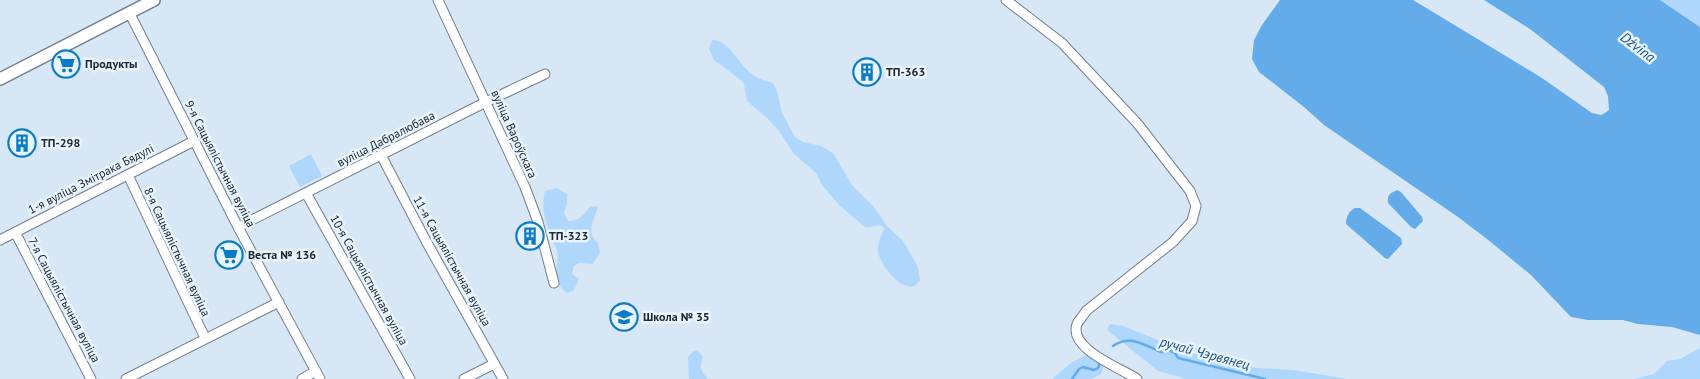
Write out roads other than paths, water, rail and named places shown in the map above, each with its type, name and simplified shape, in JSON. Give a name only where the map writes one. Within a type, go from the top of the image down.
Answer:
[{"type":"main road","points":[[0,74],[62,42],[154,0]]},
{"type":"main road","points":[[0,79],[129,12]]},
{"type":"street","name":"вуліца Вароўскага","points":[[438,0],[525,187],[538,222],[554,283]]},
{"type":"street","points":[[1006,0],[1062,43],[1137,123],[1190,191],[1196,206],[1192,221],[1174,242],[1086,311],[1077,325],[1078,338],[1087,350],[1136,379]]},
{"type":"street","name":"9-я Сацыялістычная вуліца","points":[[129,12],[238,227],[318,375]]},
{"type":"street","name":"вуліца Дабралюбава","points":[[238,227],[545,74]]},
{"type":"street","name":"1-я вуліца Змітрака Бядулі","points":[[0,240],[194,141]]},
{"type":"street","name":"11-я Сацыялістычная вуліца","points":[[381,155],[426,241],[503,379]]},
{"type":"street","name":"8-я Сацыялістычная вуліца","points":[[128,175],[205,338]]},
{"type":"street","name":"10-я Сацыялістычная вуліца","points":[[306,193],[410,379]]},
{"type":"street","name":"7-я Сацыялістычная вуліца","points":[[14,232],[91,379]]},
{"type":"street","points":[[126,379],[279,302]]},
{"type":"street","points":[[464,379],[494,364]]},
{"type":"street","points":[[302,379],[318,375]]},
{"type":"water","name":"Dźvina","points":[[1280,0],[1413,0],[1542,78],[1592,113],[1601,115],[1609,110],[1608,96],[1604,87],[1530,29],[1484,0],[1660,0],[1700,27],[1700,335],[1672,327],[1638,324],[1623,320],[1588,320],[1571,317],[1531,275],[1487,239],[1324,125],[1259,72],[1252,59],[1254,40]]},
{"type":"water","points":[[1397,190],[1401,192],[1422,217],[1423,221],[1415,229],[1388,203],[1388,198],[1392,192]]},
{"type":"water","points":[[1355,208],[1360,208],[1401,238],[1402,244],[1388,259],[1346,224],[1348,215]]},
{"type":"waterway","name":"ручай Чэрвянец","points":[[1113,346],[1125,341],[1137,342],[1161,352],[1168,350],[1175,353],[1178,358],[1265,379]]},
{"type":"waterway","name":"ручай Чэрвянец","points":[[1072,379],[1079,369],[1083,367],[1094,370],[1098,368],[1101,361]]},
{"type":"place","name":"Продукты","points":[[66,64]]},
{"type":"place","name":"ТП-363","points":[[867,72]]},
{"type":"place","name":"ТП-298","points":[[22,143]]},
{"type":"place","name":"ТП-323","points":[[530,236]]},
{"type":"place","name":"Веста № 136","points":[[229,255]]},
{"type":"place","name":"Школа № 35","points":[[624,317]]}]
